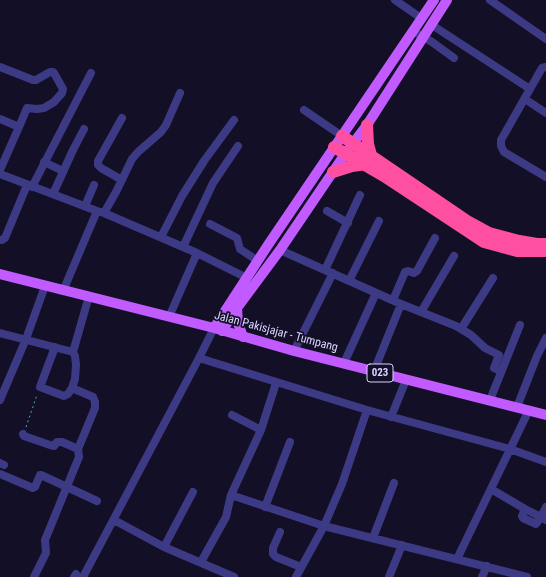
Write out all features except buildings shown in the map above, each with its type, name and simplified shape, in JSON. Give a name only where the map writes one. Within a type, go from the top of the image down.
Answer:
[{"type":"highway","points":[[367,125],[368,160]]},
{"type":"highway","points":[[342,136],[354,143],[368,160],[484,242],[517,251],[546,251]]},
{"type":"highway","points":[[334,147],[346,154],[368,160],[489,233],[519,241],[546,244]]},
{"type":"highway","points":[[333,172],[368,160]]},
{"type":"main road","points":[[218,329],[258,261],[434,0]]},
{"type":"main road","points":[[218,329],[237,308],[280,250],[386,97],[447,0]]},
{"type":"main road","name":"Jalan Pakisjajar - Tumpang","points":[[0,274],[218,329],[406,380],[546,415]]},
{"type":"main road","points":[[237,308],[238,323],[243,337]]},
{"type":"street","points":[[395,0],[421,18]]},
{"type":"street","points":[[490,0],[546,39]]},
{"type":"street","points":[[432,25],[530,89]]},
{"type":"street","points":[[412,31],[454,58]]},
{"type":"street","points":[[0,67],[32,80],[36,80],[50,72],[53,72],[63,89],[62,93],[54,102],[44,108],[27,108],[0,170]]},
{"type":"street","points":[[546,67],[542,68],[501,140],[501,146],[504,152],[546,177]]},
{"type":"street","points":[[0,240],[5,238],[29,186],[44,162],[91,73]]},
{"type":"street","points":[[63,290],[100,212],[122,180],[132,159],[166,125],[180,93]]},
{"type":"street","points":[[525,99],[546,113]]},
{"type":"street","points":[[304,110],[342,136]]},
{"type":"street","points":[[122,118],[98,161],[98,165],[122,180]]},
{"type":"street","points":[[0,119],[19,127]]},
{"type":"street","points":[[161,237],[182,196],[204,161],[234,120]]},
{"type":"street","points":[[53,194],[84,129]]},
{"type":"street","points":[[183,247],[213,183],[238,146]]},
{"type":"street","points":[[44,162],[63,171]]},
{"type":"street","points":[[0,174],[161,237],[247,278]]},
{"type":"street","points":[[85,206],[94,185]]},
{"type":"street","points":[[294,350],[329,272],[360,195]]},
{"type":"street","points":[[327,211],[348,223]]},
{"type":"street","points":[[349,281],[380,221]]},
{"type":"street","points":[[210,224],[237,238],[240,249],[258,261]]},
{"type":"street","points":[[393,300],[406,272],[408,271],[414,273],[416,271],[435,238]]},
{"type":"street","points":[[280,250],[461,329],[485,348],[499,355],[494,368],[501,371]]},
{"type":"street","points":[[169,317],[197,253]]},
{"type":"street","points":[[421,312],[454,256]]},
{"type":"street","points":[[461,329],[493,278]]},
{"type":"street","points":[[0,400],[26,339],[46,286]]},
{"type":"street","points":[[344,363],[376,293]]},
{"type":"street","points":[[55,347],[40,388],[64,396],[68,394],[72,388],[75,379],[76,364],[73,352],[89,296]]},
{"type":"street","points":[[374,371],[401,304]]},
{"type":"street","points":[[490,400],[520,325]]},
{"type":"street","points":[[78,576],[114,520],[199,358],[218,329]]},
{"type":"street","points":[[0,333],[73,352]]},
{"type":"street","points":[[517,407],[546,338]]},
{"type":"street","points":[[26,339],[73,352]]},
{"type":"street","points":[[199,358],[367,410],[510,449],[546,462]]},
{"type":"street","points":[[391,417],[406,380]]},
{"type":"street","points":[[202,562],[226,517],[231,495],[261,430],[276,383]]},
{"type":"street","points":[[34,577],[46,553],[45,540],[66,487],[80,457],[78,449],[94,408],[95,402],[93,397],[72,388]]},
{"type":"street","points":[[296,577],[324,526],[342,484],[367,410]]},
{"type":"street","points":[[457,559],[529,410]]},
{"type":"street","points":[[232,415],[261,430]]},
{"type":"street","points":[[23,434],[24,436],[50,445],[54,446],[60,441],[78,449]]},
{"type":"street","points":[[265,507],[290,442]]},
{"type":"street","points":[[0,474],[32,488],[35,487],[40,475],[97,501]]},
{"type":"street","points":[[373,538],[394,483]]},
{"type":"street","points":[[491,489],[525,509],[522,516],[523,518],[536,524],[543,519],[546,508]]},
{"type":"street","points":[[164,547],[193,492]]},
{"type":"street","points":[[231,495],[324,526],[527,577]]},
{"type":"street","points":[[114,520],[164,547],[234,577]]},
{"type":"street","points":[[280,532],[273,548],[274,556],[301,567]]},
{"type":"street","points":[[389,577],[402,545]]},
{"type":"street","points":[[482,577],[487,566]]},
{"type":"path","points":[[23,434],[40,388]]}]
